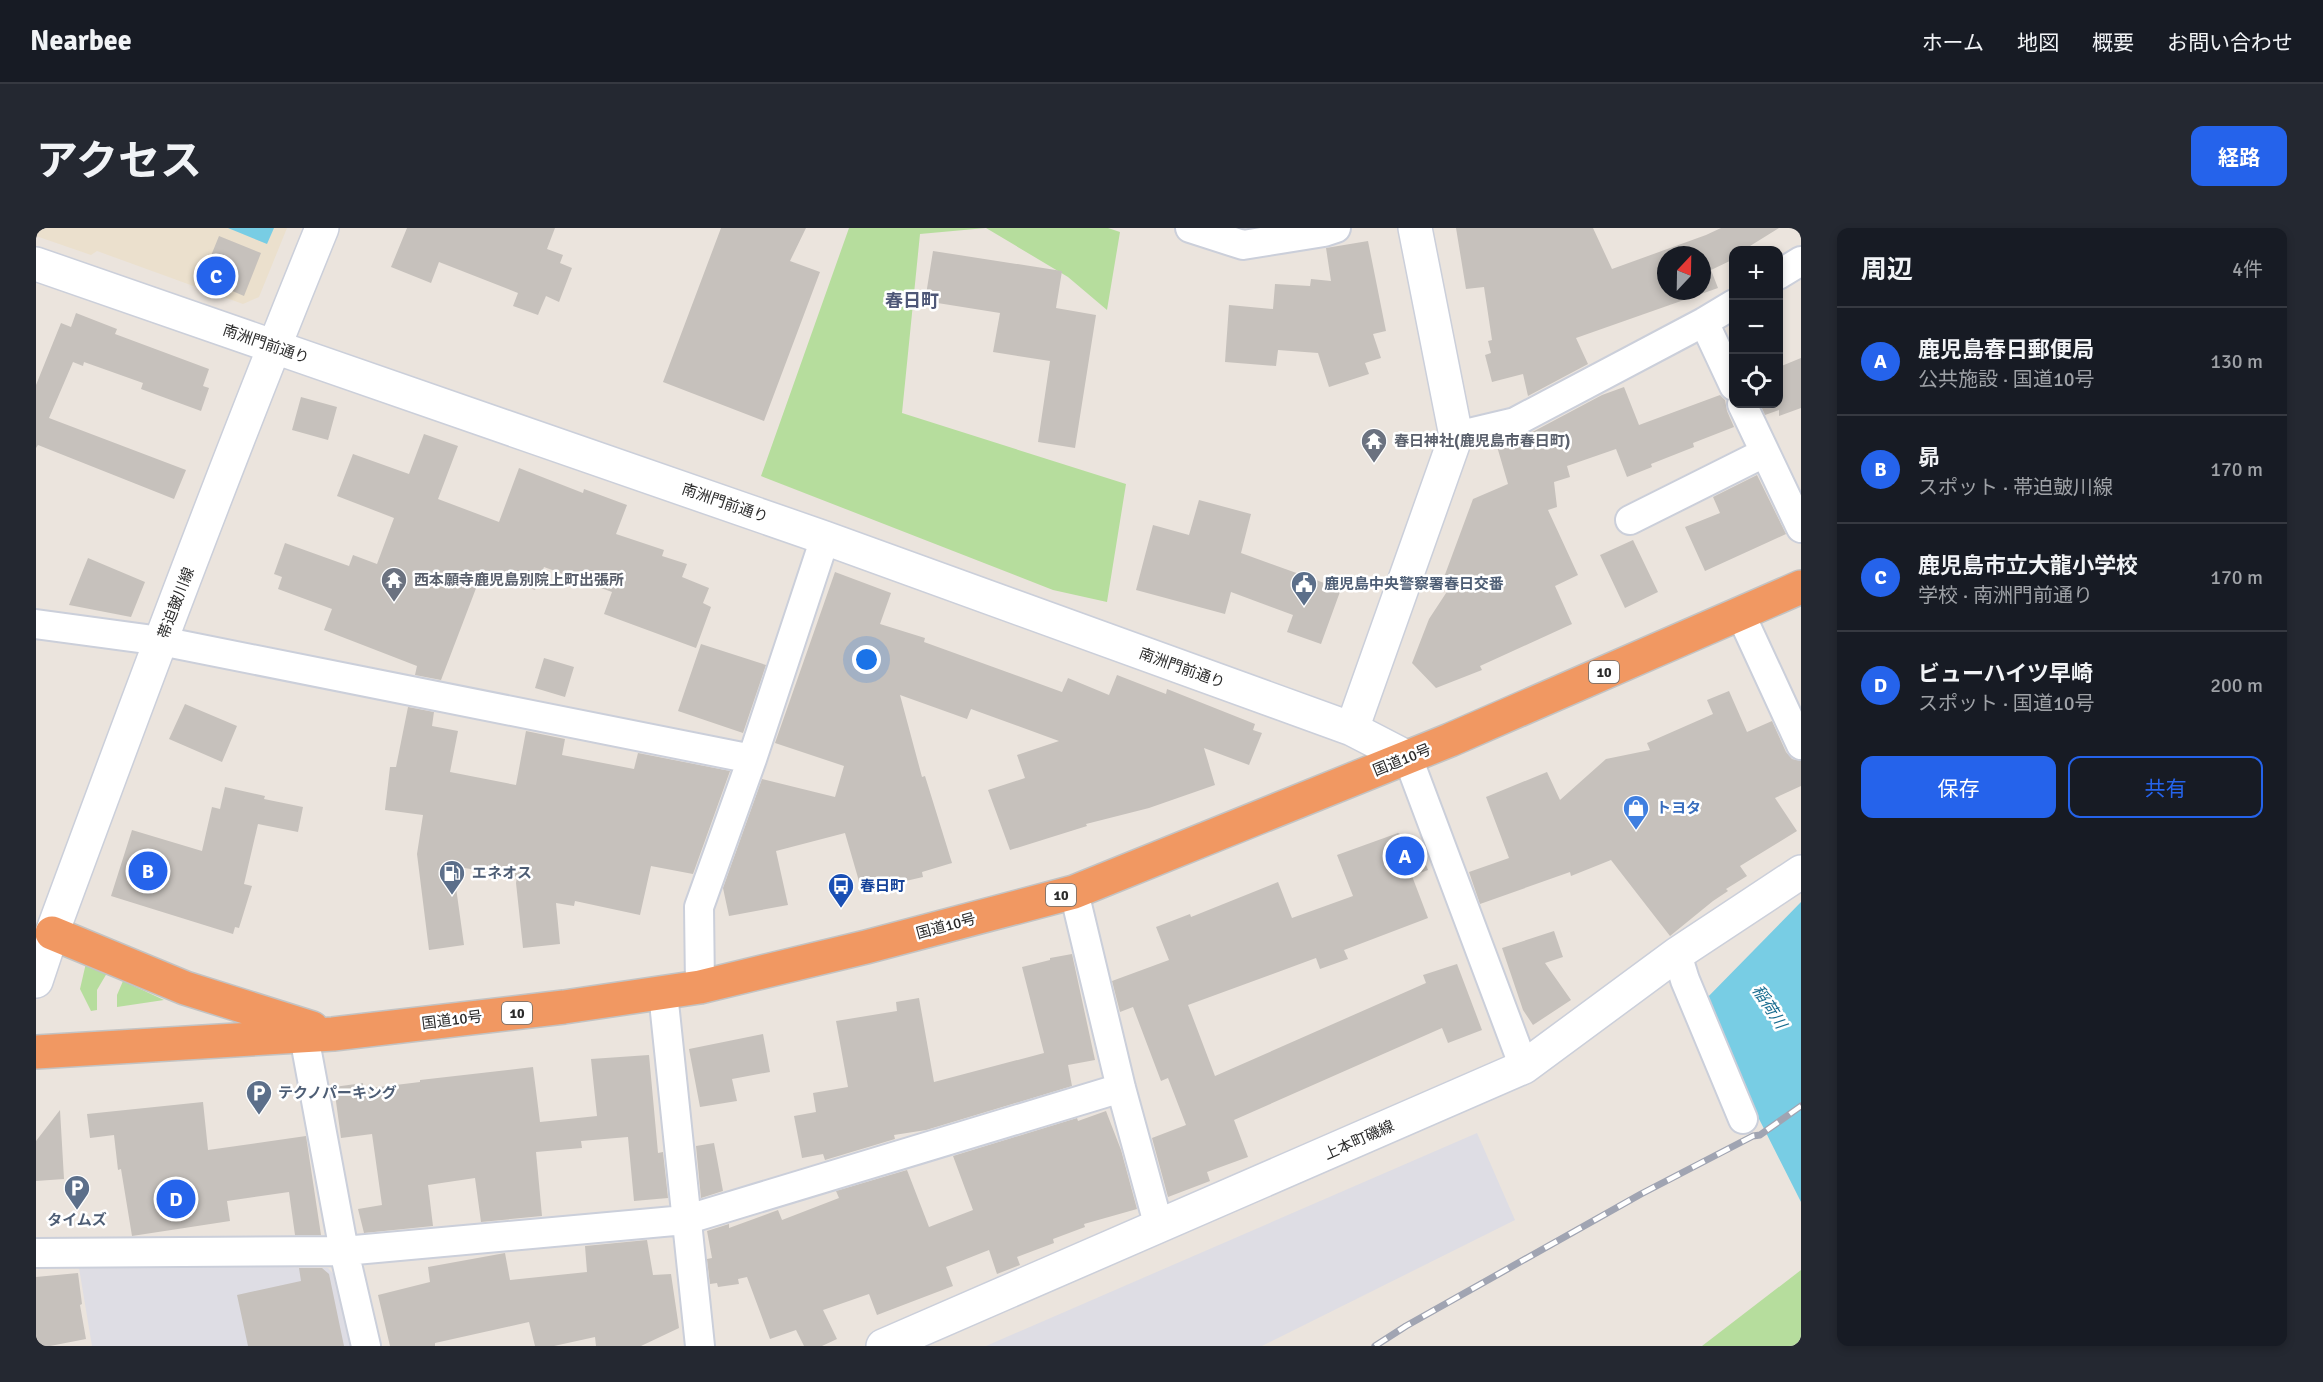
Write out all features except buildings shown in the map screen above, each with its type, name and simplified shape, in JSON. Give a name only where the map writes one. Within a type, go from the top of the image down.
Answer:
[{"type":"highway","name":"国道10号","points":[[36,1052],[318,1035],[564,1007],[700,987],[866,947],[1074,892],[1408,758],[1801,587]]},
{"type":"highway","points":[[44,931],[185,988],[318,1035]]},
{"type":"street","name":"帯迫皷川線","points":[[36,981],[44,931],[161,641],[274,346],[322,228]]},
{"type":"street","points":[[1190,228],[1244,245],[1336,228]]},
{"type":"street","points":[[1352,729],[1456,436],[1415,228]]},
{"type":"street","points":[[1783,272],[1801,261]]},
{"type":"street","name":"南洲門前通り","points":[[36,264],[825,538],[1352,729],[1408,758]]},
{"type":"street","points":[[1456,436],[1515,422],[1729,307]]},
{"type":"street","points":[[1704,322],[1729,375]]},
{"type":"street","points":[[1744,408],[1801,528]]},
{"type":"street","points":[[1630,520],[1764,453]]},
{"type":"street","points":[[700,987],[699,907],[752,759],[825,538]]},
{"type":"street","points":[[1740,612],[1801,745]]},
{"type":"street","points":[[36,624],[161,641],[752,759]]},
{"type":"street","points":[[1408,758],[1524,1067]]},
{"type":"street","name":"上本町磯線","points":[[883,1346],[1524,1067],[1677,954],[1801,872]]},
{"type":"street","points":[[1074,892],[1121,1088],[1159,1227]]},
{"type":"street","points":[[1677,954],[1685,980],[1743,1119]]},
{"type":"street","points":[[663,993],[700,1346]]},
{"type":"street","points":[[318,1035],[344,1251],[366,1346]]},
{"type":"street","points":[[36,1253],[344,1251],[685,1220],[1121,1088]]},
{"type":"shaded area","points":[[36,228],[287,228],[259,297],[243,304],[97,251],[91,255],[36,236]]},
{"type":"shaded area","points":[[1477,1133],[1515,1220],[1262,1346],[986,1346]]},
{"type":"shaded area","points":[[78,1262],[328,1268],[338,1279],[354,1346],[92,1346]]},
{"type":"green space","points":[[849,228],[986,228],[920,234],[902,413],[1126,484],[1107,602],[1053,590],[761,476]]},
{"type":"green space","points":[[986,228],[1108,228],[1120,232],[1107,310],[1068,277]]},
{"type":"green space","points":[[86,963],[107,973],[97,990],[97,1010],[91,1011],[80,989]]},
{"type":"green space","points":[[123,981],[164,1000],[117,1007],[117,995]]},
{"type":"green space","points":[[1801,1270],[1801,1346],[1702,1346]]},
{"type":"water","points":[[228,228],[274,228],[267,244]]},
{"type":"water","name":"稲荷川","points":[[1801,902],[1801,1202],[1701,1004]]},
{"type":"railway","points":[[1375,1346],[1406,1326],[1641,1194],[1753,1136],[1760,1135],[1801,1106]]},
{"type":"place","name":"鹿児島市立大龍小学校","points":[[216,276]]},
{"type":"place","name":"春日神社(鹿児島市春日町)","points":[[1374,464]]},
{"type":"place","name":"西本願寺鹿児島別院上町出張所","points":[[394,603]]},
{"type":"place","name":"鹿児島中央警察署春日交番","points":[[1304,607]]},
{"type":"place","name":"トヨタ","points":[[1636,831]]},
{"type":"place","name":"鹿児島春日郵便局","points":[[1405,856]]},
{"type":"place","name":"昴","points":[[148,871]]},
{"type":"place","name":"エネオス","points":[[452,896]]},
{"type":"place","name":"春日町","points":[[841,909]]},
{"type":"place","name":"テクノパーキング","points":[[259,1116]]},
{"type":"place","name":"ビューハイツ早崎","points":[[176,1199]]},
{"type":"place","name":"タイムズ","points":[[77,1211]]},
{"type":"district","name":"春日町","points":[[912,301]]}]
